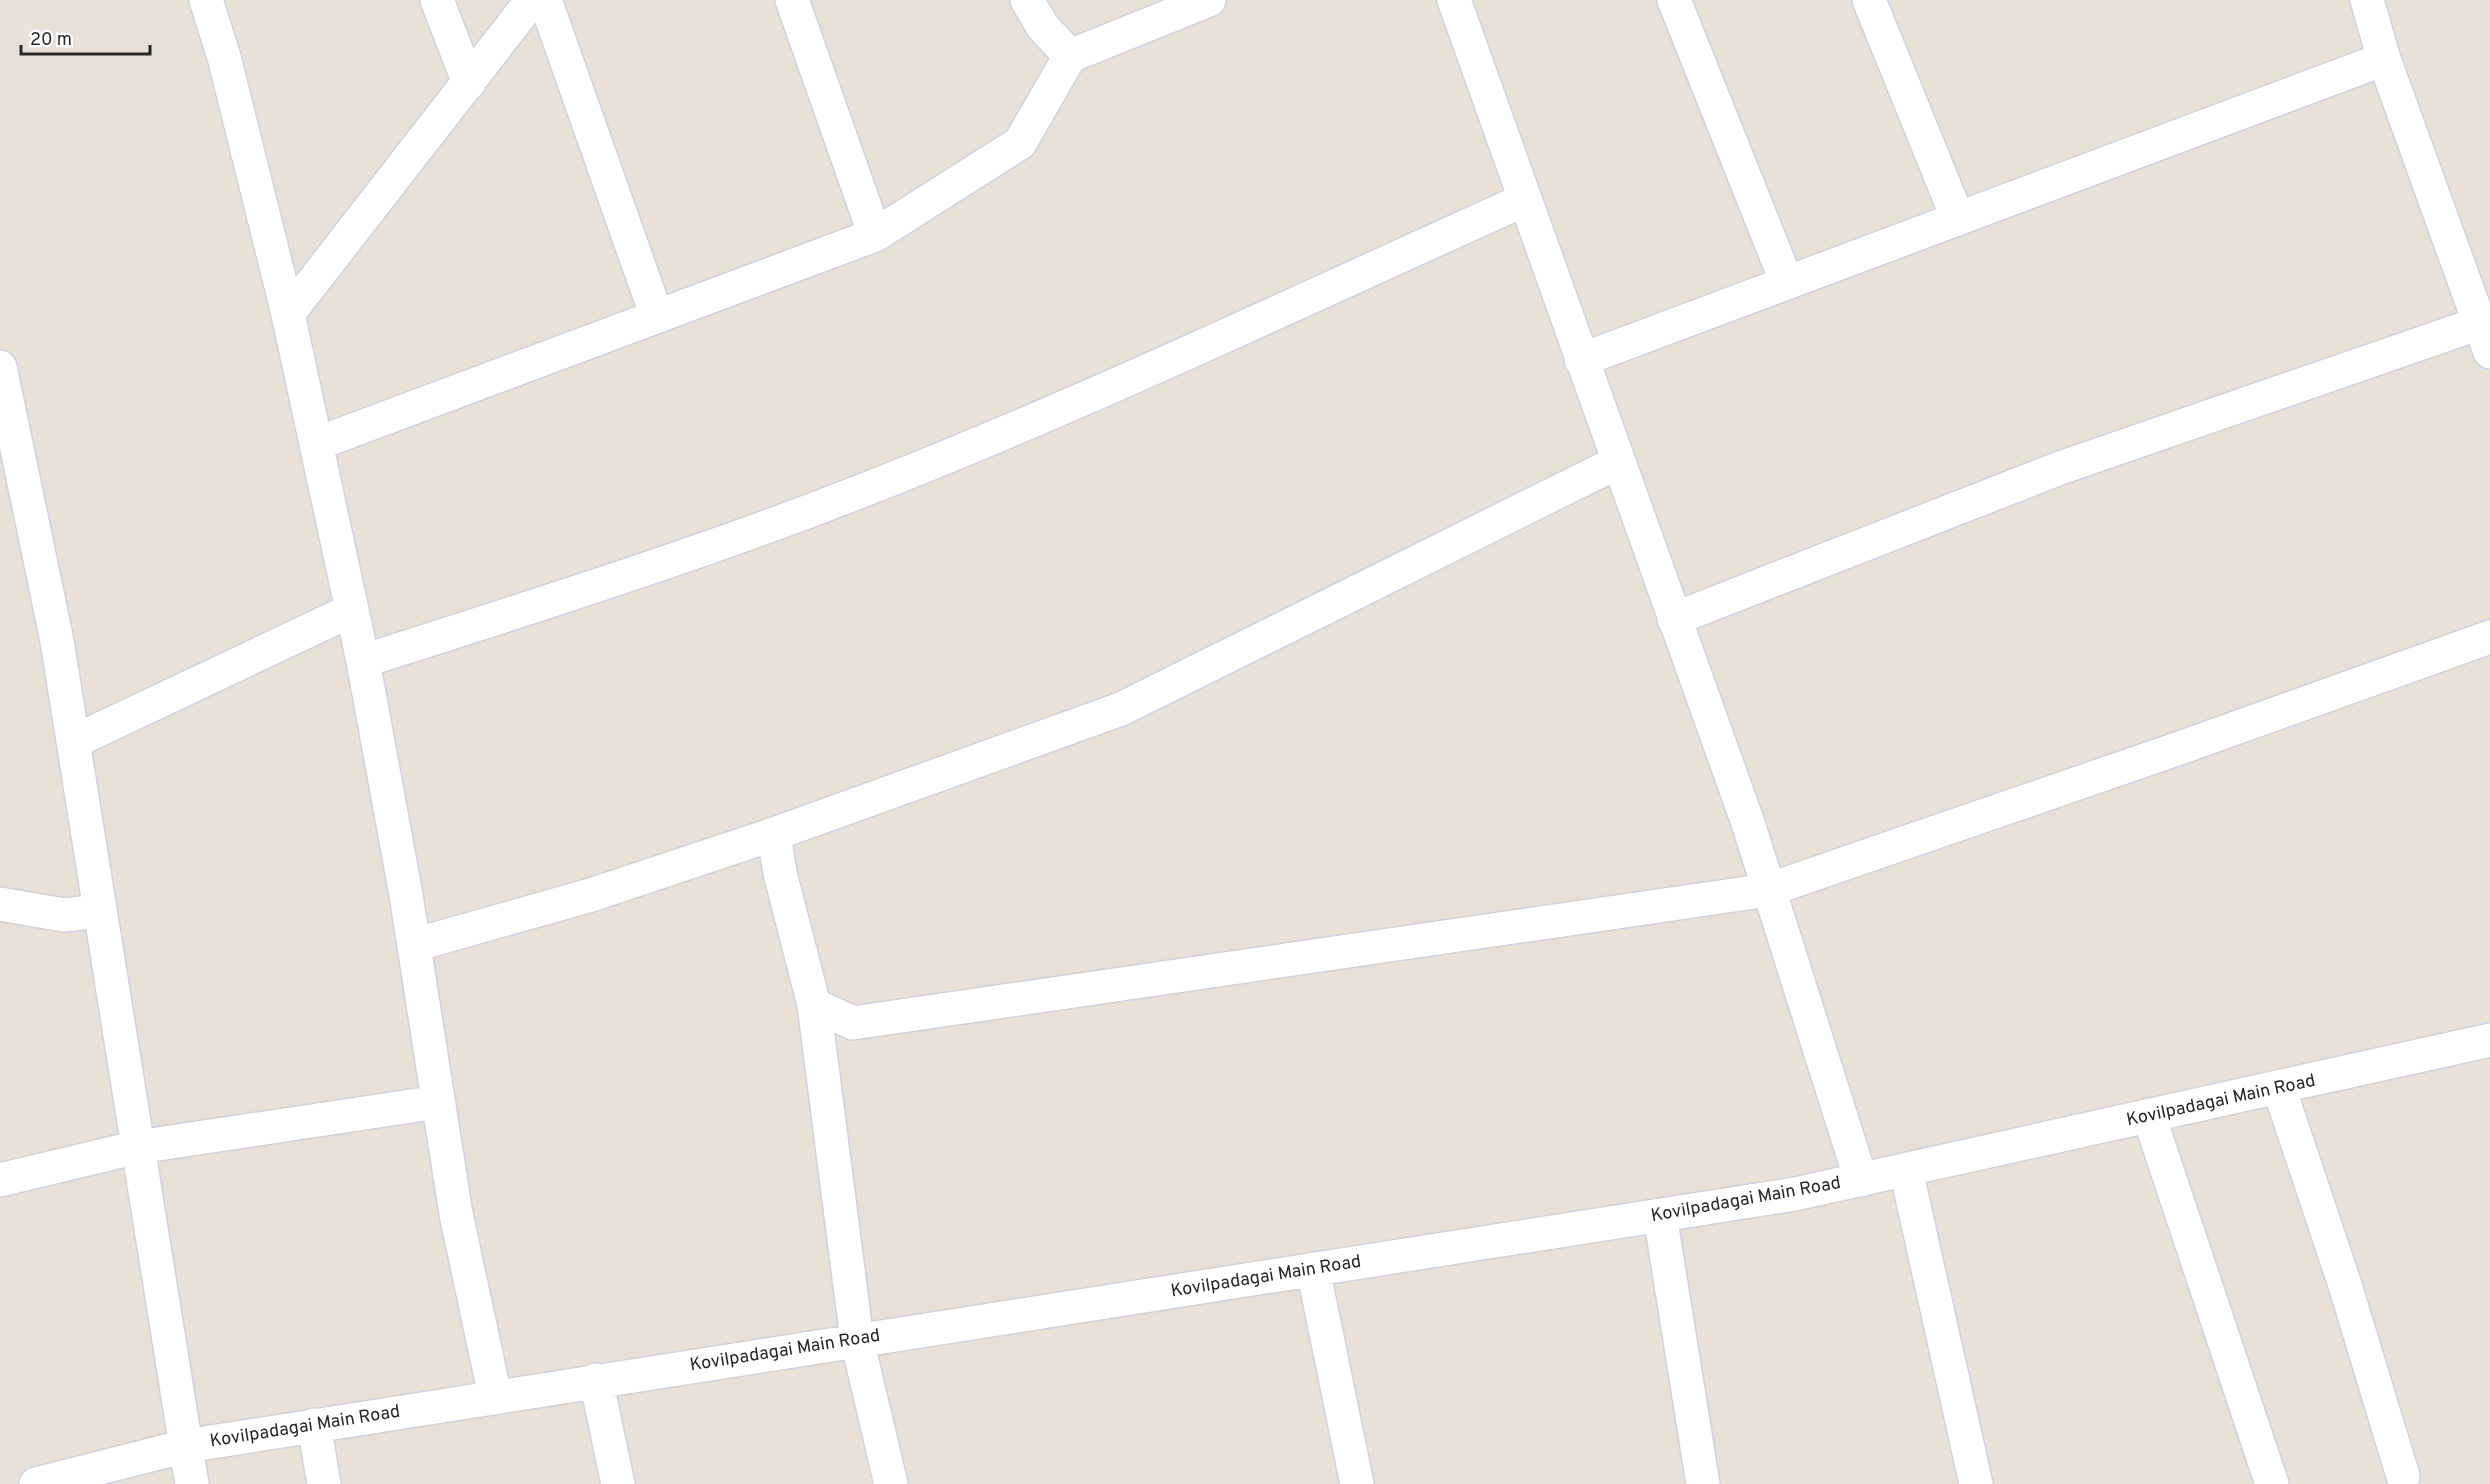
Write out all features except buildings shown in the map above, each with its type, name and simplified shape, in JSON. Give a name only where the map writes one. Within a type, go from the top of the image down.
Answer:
[{"type":"street","points":[[206,0],[224,57],[288,314],[363,661],[414,945],[456,1214],[495,1396]]},
{"type":"street","points":[[437,0],[469,83]]},
{"type":"street","points":[[288,314],[532,0]]},
{"type":"street","points":[[545,0],[656,314]]},
{"type":"street","points":[[792,0],[875,235]]},
{"type":"street","points":[[1027,0],[1043,27],[1070,56]]},
{"type":"street","points":[[316,444],[656,314],[875,235],[1020,143],[1070,56],[1209,0]]},
{"type":"street","points":[[1454,0],[1748,823],[1861,1180]]},
{"type":"street","points":[[1674,0],[1787,283]]},
{"type":"street","points":[[1869,0],[1958,219]]},
{"type":"street","points":[[1674,619],[2060,468],[2485,338],[2385,59],[2367,0]]},
{"type":"street","points":[[1581,360],[2385,59]]},
{"type":"street","points":[[363,661],[528,608],[804,513],[1058,409],[1524,200]]},
{"type":"street","points":[[0,367],[57,641],[192,1484]]},
{"type":"street","points":[[414,945],[591,895],[774,834],[1121,709],[1618,462]]},
{"type":"street","points":[[73,742],[352,610]]},
{"type":"street","points":[[814,1005],[853,1023],[1768,890],[2490,637]]},
{"type":"street","points":[[774,834],[780,873],[814,1005],[857,1340],[891,1484]]},
{"type":"street","points":[[0,904],[64,915],[100,910]]},
{"type":"street","name":"Kovilpadagai Main Road","points":[[36,1484],[186,1446],[1795,1194],[2490,1040]]},
{"type":"street","points":[[2279,1088],[2344,1282],[2403,1476]]},
{"type":"street","points":[[0,1180],[138,1147],[438,1102]]},
{"type":"street","points":[[2150,1116],[2272,1484]]},
{"type":"street","points":[[1906,1170],[1976,1484]]},
{"type":"street","points":[[1660,1215],[1703,1484]]},
{"type":"street","points":[[1313,1269],[1357,1484]]},
{"type":"street","points":[[596,1380],[618,1484]]},
{"type":"street","points":[[315,1425],[324,1484]]}]
